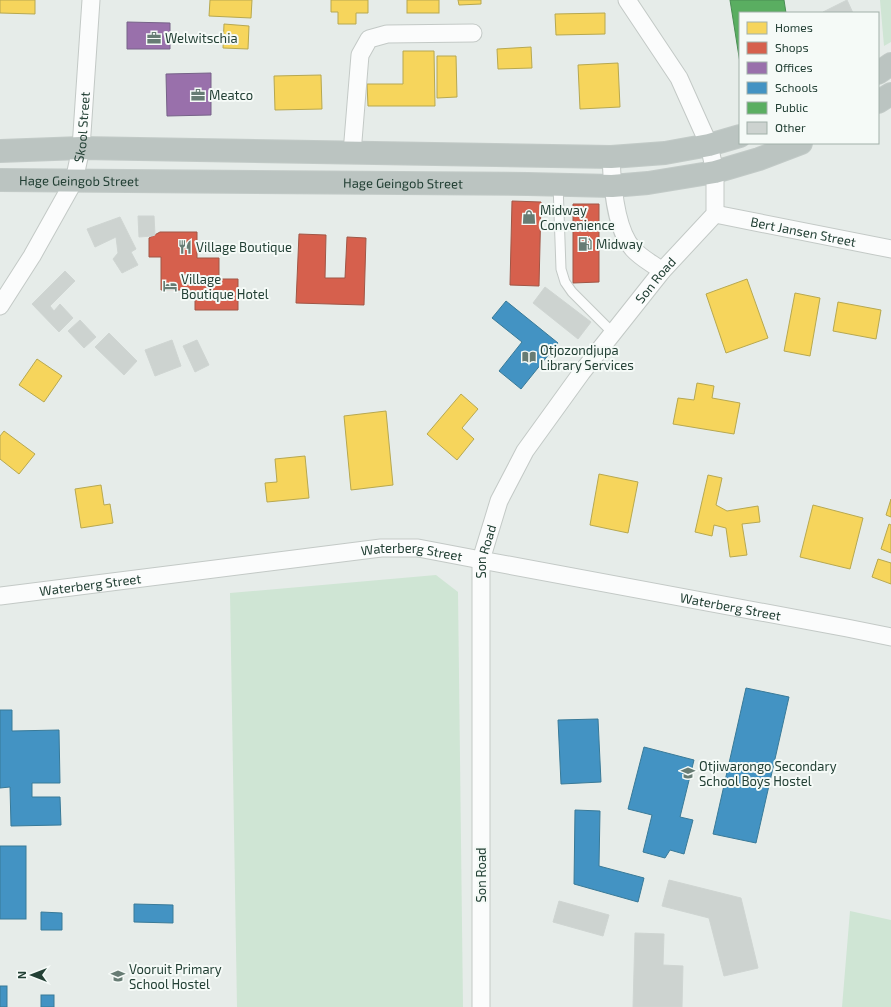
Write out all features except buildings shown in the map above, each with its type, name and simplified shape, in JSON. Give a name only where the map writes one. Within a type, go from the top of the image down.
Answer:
[{"type":"highway","points":[[879,72],[891,64]]},
{"type":"highway","points":[[879,101],[891,94]]},
{"type":"highway","points":[[0,151],[81,148],[611,158],[665,153],[709,145],[739,136]]},
{"type":"highway","name":"Hage Geingob Street","points":[[0,180],[558,184],[612,186],[648,183],[715,172],[759,159],[798,144]]},
{"type":"highway","points":[[528,184],[529,156]]},
{"type":"street","name":"Skool Street","points":[[0,306],[32,256],[74,181],[81,148],[91,0]]},
{"type":"street","points":[[627,0],[679,78],[709,145],[715,172],[715,214]]},
{"type":"street","points":[[352,153],[360,55],[369,39],[387,34],[473,34]]},
{"type":"street","points":[[611,158],[612,186],[623,234],[634,250],[662,272]]},
{"type":"street","name":"Bert Jansen Street","points":[[715,214],[891,249]]},
{"type":"street","name":"Son Road","points":[[481,1007],[481,560],[499,501],[525,451],[612,333],[662,272],[715,214]]},
{"type":"street","name":"Waterberg Street","points":[[0,596],[381,548],[418,548],[891,637]]},
{"type":"lane","points":[[558,184],[561,269],[565,282],[572,292],[612,333]]},
{"type":"green space","points":[[880,0],[891,0],[891,42],[884,46]]},
{"type":"green space","points":[[436,575],[458,592],[463,1007],[237,1007],[230,593]]},
{"type":"green space","points":[[850,911],[891,920],[891,1007],[842,1007]]},
{"type":"place","name":"Welwitschia","points":[[154,38]]},
{"type":"place","name":"Meatco","points":[[198,95]]},
{"type":"place","name":"Midway Convenience","points":[[529,217]]},
{"type":"place","name":"Midway","points":[[585,244]]},
{"type":"place","name":"Village Boutique","points":[[185,247]]},
{"type":"place","name":"Village Boutique Hotel","points":[[170,286]]},
{"type":"place","name":"Otjozondjupa Library Services","points":[[529,357]]},
{"type":"place","name":"Otjiwarongo Secondary School Boys Hostel","points":[[688,773]]},
{"type":"place","name":"Vooruit Primary School Hostel","points":[[118,976]]}]
